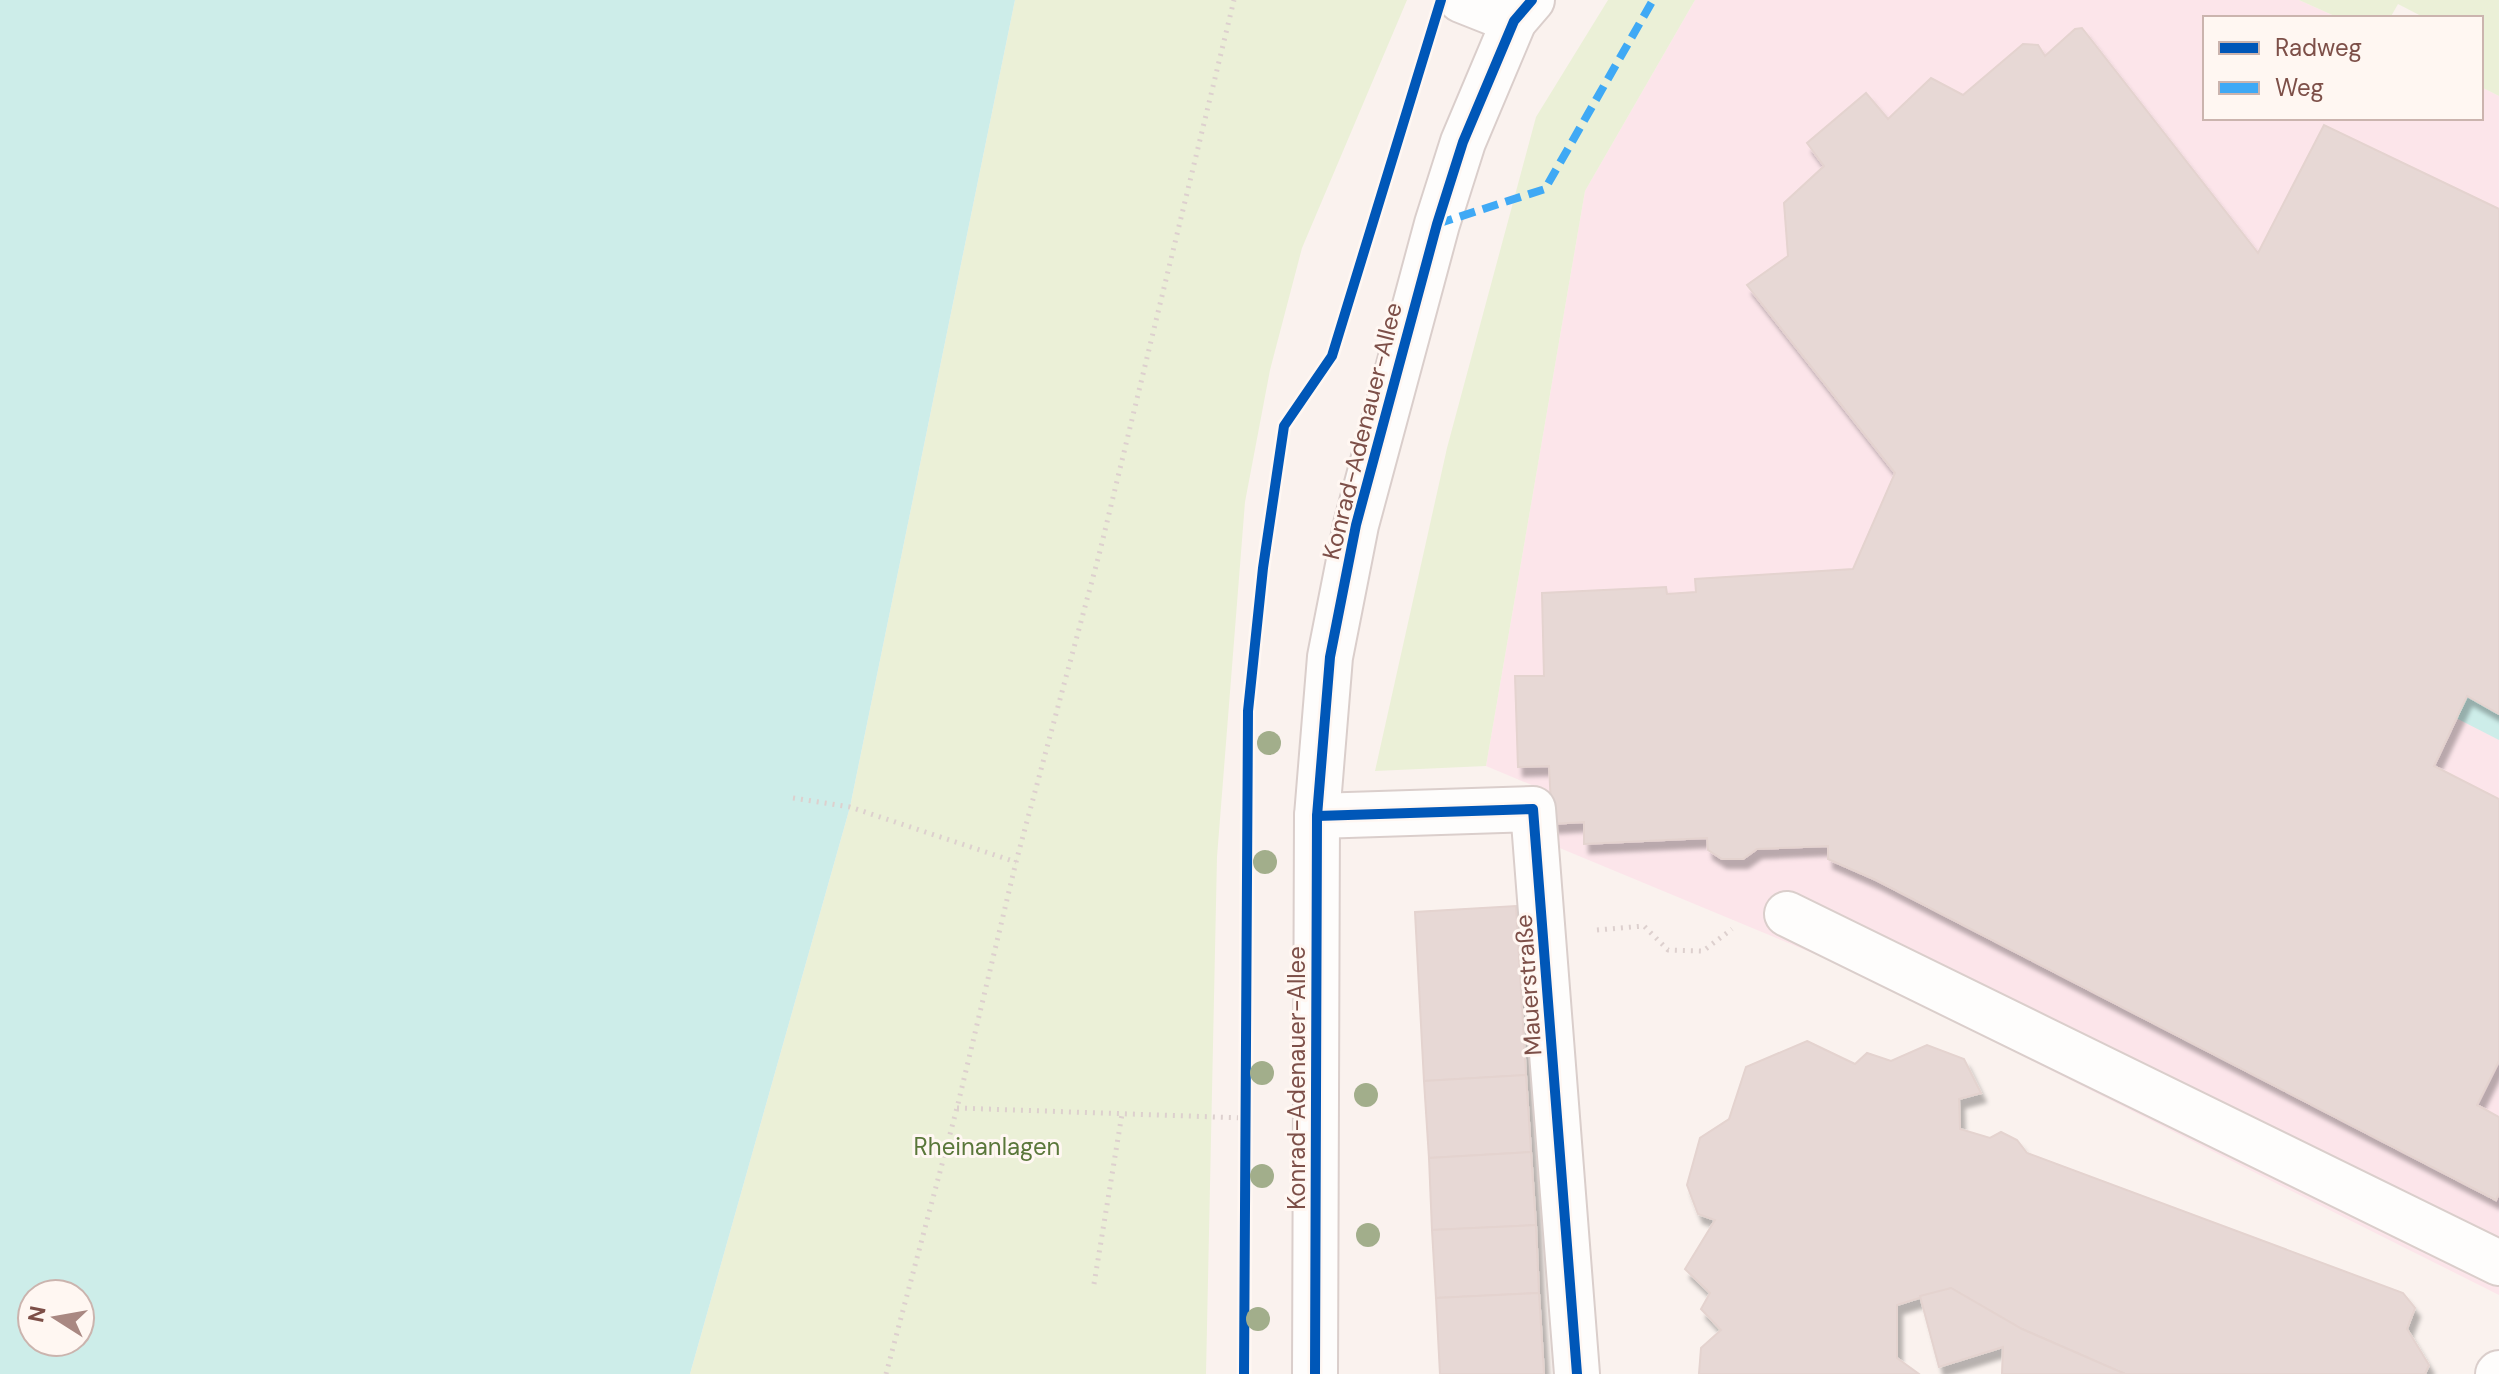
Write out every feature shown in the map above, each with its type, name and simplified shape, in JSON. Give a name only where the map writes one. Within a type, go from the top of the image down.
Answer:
[{"type":"street","points":[[1461,0],[1523,10]]},
{"type":"street","name":"Konrad-Adenauer-Allee","points":[[1315,1374],[1317,816],[1330,657],[1356,525],[1437,224],[1463,142],[1523,10]]},
{"type":"street","name":"Mauerstraße","points":[[1317,816],[1533,809],[1577,1374]]},
{"type":"street","points":[[1787,914],[2499,1263]]},
{"type":"path","points":[[886,1374],[957,1108],[1016,862],[1099,555],[1234,0]]},
{"type":"path","points":[[793,798],[850,807],[1016,862]]},
{"type":"path","points":[[1618,929],[1644,926],[1668,950],[1680,951],[1703,951],[1727,930]]},
{"type":"path","points":[[957,1108],[1245,1118]]},
{"type":"path","points":[[1094,1284],[1122,1114]]},
{"type":"shaded area","points":[[1695,0],[2299,0],[2335,16],[2203,16],[2203,120],[2483,120],[2483,88],[2499,96],[2499,1295],[1839,964],[1550,844],[1534,786],[1486,766],[1585,191]]},
{"type":"green space","name":"Rheinanlagen","points":[[1015,0],[1407,0],[1302,248],[1270,370],[1245,502],[1217,857],[1206,1374],[690,1374],[850,807]]},
{"type":"green space","points":[[1608,0],[1695,0],[1585,191],[1486,766],[1375,771],[1447,448],[1536,117]]},
{"type":"green space","points":[[2299,0],[2499,0],[2499,96],[2483,88],[2483,16],[2421,16],[2398,4],[2391,16],[2335,16]]},
{"type":"water","points":[[0,0],[1015,0],[850,807],[690,1374],[0,1374]]},
{"type":"water","points":[[2467,696],[2499,714],[2499,740],[2456,718]]},
{"type":"building","points":[[2082,28],[2258,253],[2324,125],[2499,209],[2499,714],[2467,696],[2434,766],[2499,799],[2499,1061],[2477,1105],[2499,1117],[2499,1193],[2496,1200],[1876,880],[1828,859],[1828,846],[1757,849],[1743,859],[1722,859],[1708,850],[1707,838],[1584,844],[1584,822],[1552,824],[1549,766],[1518,767],[1515,676],[1544,676],[1542,593],[1666,587],[1667,594],[1696,592],[1695,579],[1853,569],[1895,473],[1747,285],[1788,256],[1784,203],[1824,166],[1807,143],[1866,93],[1888,119],[1931,78],[1963,95],[2023,44],[2038,45],[2045,56],[2075,29]]},
{"type":"building","points":[[1516,906],[1526,1075],[1424,1081],[1415,912]]},
{"type":"building","points":[[1807,1041],[1855,1064],[1867,1053],[1891,1061],[1927,1045],[1964,1059],[1981,1093],[1959,1099],[1960,1129],[1990,1138],[2001,1132],[2017,1140],[2027,1153],[2403,1293],[2415,1308],[2407,1329],[2429,1365],[2425,1374],[2125,1374],[2022,1329],[1951,1288],[1897,1305],[1897,1358],[1919,1374],[1699,1374],[1701,1348],[1721,1330],[1701,1309],[1710,1293],[1685,1269],[1715,1220],[1698,1214],[1687,1185],[1700,1138],[1729,1119],[1746,1067]]},
{"type":"building","points":[[1526,1075],[1531,1152],[1429,1158],[1424,1081]]},
{"type":"building","points":[[1531,1152],[1536,1225],[1432,1230],[1429,1158]]},
{"type":"building","points":[[1536,1225],[1539,1293],[1436,1298],[1432,1230]]},
{"type":"building","points":[[1951,1288],[2022,1329],[2125,1374],[2002,1374],[2003,1347],[1939,1367],[1920,1296]]},
{"type":"building","points":[[1539,1293],[1544,1374],[1440,1374],[1436,1298]]},
{"type":"marked path","points":[[1437,224],[1545,189],[1653,0]]},
{"type":"cycle path","points":[[1244,1374],[1248,711],[1263,568],[1284,426],[1332,356],[1441,0]]},
{"type":"cycle path","points":[[1315,1374],[1317,816],[1330,657],[1356,525],[1437,224],[1463,142],[1514,21],[1532,0]]},
{"type":"cycle path","points":[[1317,816],[1533,809],[1577,1374]]}]
